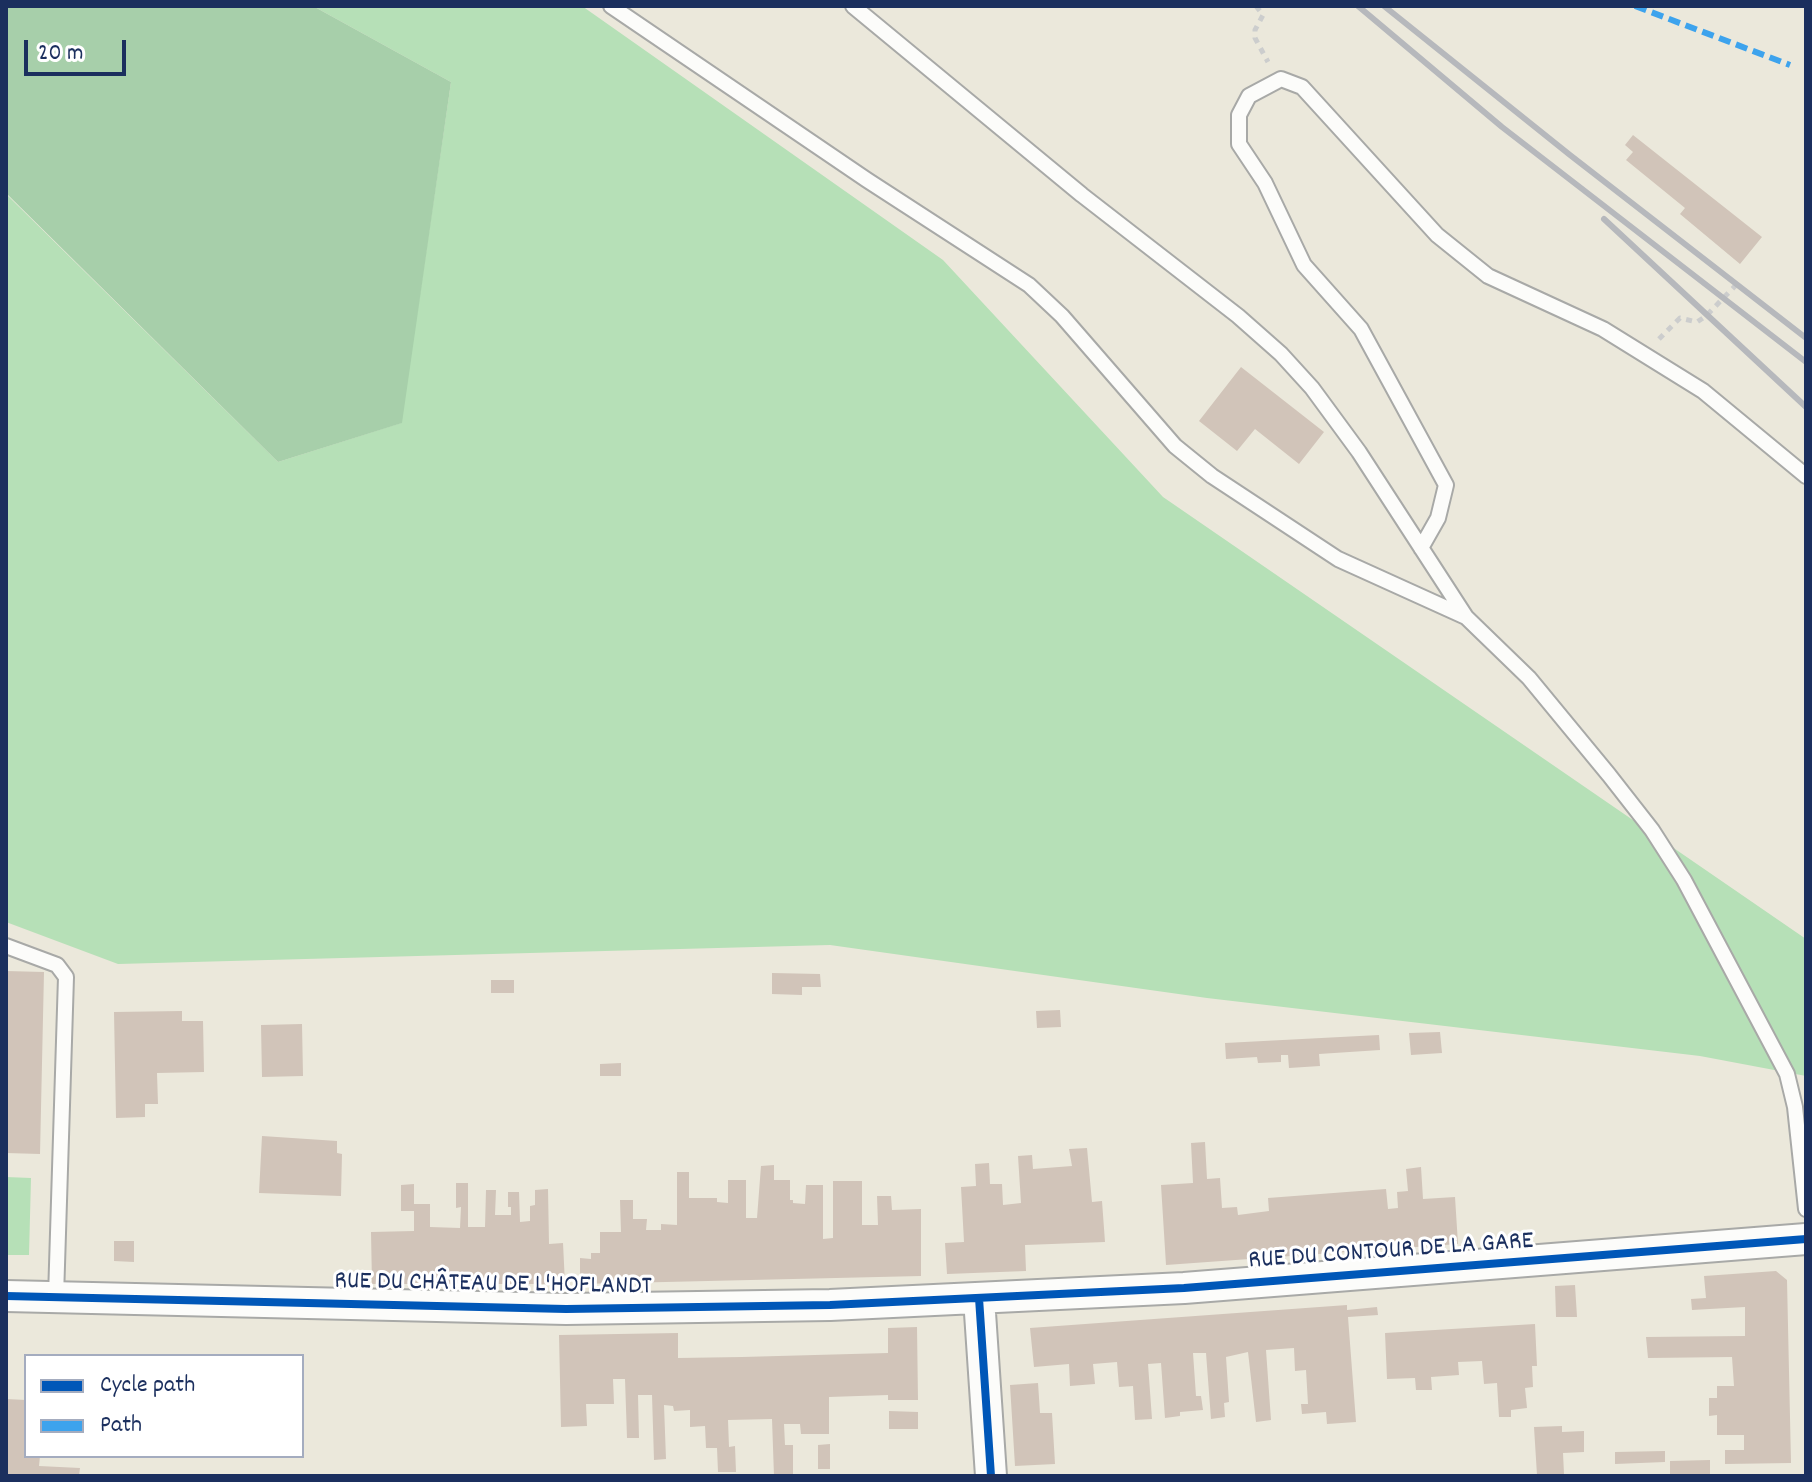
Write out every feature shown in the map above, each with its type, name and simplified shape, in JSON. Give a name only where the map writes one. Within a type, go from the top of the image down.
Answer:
[{"type":"street","name":"RUE DU CONTOUR DE LA GARE","points":[[979,1298],[1184,1288],[1806,1239]]},
{"type":"street","name":"RUE DU CHÂTEAU DE L'HOFLANDT","points":[[6,1296],[578,1309],[830,1305],[979,1298]]},
{"type":"street","points":[[979,1298],[991,1476]]},
{"type":"lane","points":[[611,6],[876,187],[1029,285],[1062,316],[1175,446],[1212,476],[1338,559],[1466,617]]},
{"type":"lane","points":[[853,6],[1064,181],[1238,316],[1281,354],[1312,388],[1344,431],[1466,617],[1529,678],[1652,830],[1684,880],[1787,1074],[1795,1107],[1806,1209]]},
{"type":"lane","points":[[1421,548],[1438,518],[1446,485],[1361,329],[1304,265],[1265,183],[1239,144],[1239,115],[1249,96],[1281,79],[1302,87],[1437,235],[1488,276],[1603,329],[1703,391],[1806,476]]},
{"type":"lane","points":[[6,946],[57,965],[66,977],[56,1297]]},
{"type":"path","points":[[1256,6],[1263,15],[1255,30],[1255,38],[1263,49],[1276,82]]},
{"type":"path","points":[[1645,355],[1680,318],[1697,322],[1736,285]]},
{"type":"green space","points":[[6,6],[313,6],[451,82],[402,423],[278,462],[6,193]]},
{"type":"green space","points":[[313,6],[582,6],[943,260],[1163,497],[1806,939],[1806,1076],[1700,1056],[1207,998],[830,945],[118,964],[6,922],[6,194],[278,462],[401,423],[451,82]]},
{"type":"green space","points":[[6,1177],[31,1178],[29,1255],[6,1255]]},
{"type":"building","points":[[1633,135],[1762,237],[1740,264],[1680,214],[1685,208],[1626,160],[1633,152],[1625,145]]},
{"type":"building","points":[[1241,367],[1324,432],[1299,464],[1255,429],[1237,451],[1199,421]]},
{"type":"building","points":[[6,971],[44,972],[40,1154],[6,1153]]},
{"type":"building","points":[[772,973],[820,974],[821,987],[802,987],[802,995],[772,994]]},
{"type":"building","points":[[491,980],[514,980],[514,993],[491,993]]},
{"type":"building","points":[[1060,1010],[1061,1027],[1037,1028],[1036,1011]]},
{"type":"building","points":[[182,1011],[182,1021],[203,1021],[204,1072],[157,1073],[158,1104],[145,1104],[145,1117],[116,1118],[114,1012]]},
{"type":"building","points":[[302,1024],[303,1076],[262,1077],[261,1025]]},
{"type":"building","points":[[1440,1032],[1442,1053],[1411,1055],[1409,1033]]},
{"type":"building","points":[[1379,1035],[1380,1050],[1319,1054],[1320,1066],[1289,1068],[1288,1055],[1281,1055],[1281,1062],[1258,1063],[1257,1057],[1226,1059],[1225,1043]]},
{"type":"building","points":[[621,1063],[621,1076],[600,1076],[600,1064]]},
{"type":"building","points":[[262,1136],[337,1141],[337,1153],[342,1154],[341,1196],[259,1193]]},
{"type":"building","points":[[1205,1142],[1207,1179],[1220,1178],[1222,1208],[1237,1207],[1238,1215],[1269,1211],[1268,1198],[1386,1189],[1388,1209],[1398,1208],[1397,1192],[1408,1191],[1406,1169],[1421,1167],[1423,1199],[1455,1197],[1458,1244],[1166,1265],[1161,1185],[1193,1183],[1191,1143]]},
{"type":"building","points":[[1087,1148],[1092,1202],[1102,1201],[1105,1242],[1025,1245],[1026,1271],[947,1274],[945,1243],[964,1242],[961,1187],[976,1186],[975,1164],[989,1163],[990,1184],[1002,1184],[1003,1205],[1021,1203],[1018,1156],[1032,1155],[1033,1169],[1072,1166],[1069,1149]]},
{"type":"building","points":[[774,1165],[774,1180],[790,1180],[790,1200],[793,1203],[805,1204],[806,1185],[823,1185],[823,1239],[833,1238],[833,1181],[862,1181],[862,1225],[878,1225],[877,1196],[891,1196],[892,1210],[921,1209],[921,1276],[580,1284],[580,1258],[591,1259],[591,1253],[600,1253],[600,1232],[621,1232],[620,1200],[633,1200],[633,1219],[647,1219],[646,1230],[661,1230],[661,1224],[677,1225],[677,1172],[689,1172],[689,1198],[717,1198],[717,1202],[728,1203],[728,1180],[746,1180],[746,1218],[757,1218],[761,1166]]},
{"type":"building","points":[[456,1183],[468,1183],[468,1227],[485,1227],[486,1190],[496,1190],[495,1215],[511,1215],[508,1192],[519,1192],[520,1222],[530,1221],[535,1190],[548,1189],[549,1244],[563,1243],[565,1284],[372,1284],[371,1232],[414,1231],[414,1211],[401,1211],[401,1185],[414,1184],[414,1204],[430,1204],[430,1227],[460,1228],[461,1207],[456,1208]]},
{"type":"building","points":[[114,1241],[134,1241],[134,1262],[114,1261]]},
{"type":"building","points":[[1776,1271],[1787,1280],[1791,1463],[1725,1464],[1725,1450],[1744,1450],[1744,1435],[1717,1435],[1717,1415],[1709,1416],[1709,1398],[1717,1398],[1717,1386],[1734,1386],[1732,1357],[1648,1358],[1646,1337],[1745,1336],[1745,1307],[1692,1310],[1691,1299],[1706,1298],[1704,1276]]},
{"type":"building","points":[[1575,1285],[1577,1317],[1556,1317],[1555,1286]]},
{"type":"building","points":[[1347,1305],[1347,1310],[1377,1307],[1378,1315],[1348,1317],[1356,1422],[1327,1424],[1326,1412],[1302,1414],[1301,1404],[1308,1404],[1306,1370],[1295,1371],[1294,1348],[1266,1350],[1271,1420],[1256,1422],[1248,1352],[1226,1357],[1229,1402],[1224,1403],[1225,1417],[1211,1419],[1206,1353],[1193,1353],[1196,1396],[1201,1396],[1203,1410],[1180,1412],[1180,1416],[1165,1418],[1161,1363],[1148,1364],[1152,1419],[1135,1420],[1133,1386],[1119,1387],[1117,1362],[1093,1364],[1095,1384],[1070,1386],[1069,1364],[1034,1367],[1030,1328]]},
{"type":"building","points":[[1535,1324],[1537,1366],[1532,1366],[1533,1387],[1525,1388],[1527,1408],[1511,1410],[1511,1417],[1499,1417],[1497,1383],[1484,1384],[1482,1361],[1458,1362],[1459,1375],[1431,1377],[1432,1390],[1416,1390],[1415,1378],[1387,1379],[1385,1333]]},
{"type":"building","points":[[917,1327],[918,1400],[888,1400],[888,1395],[829,1397],[829,1434],[801,1434],[800,1424],[784,1424],[785,1445],[793,1445],[793,1475],[774,1476],[772,1419],[728,1420],[729,1447],[735,1446],[736,1472],[718,1472],[717,1448],[706,1448],[705,1426],[690,1427],[690,1410],[674,1411],[673,1406],[664,1405],[666,1459],[654,1460],[652,1395],[638,1395],[639,1438],[627,1438],[625,1379],[613,1379],[614,1404],[586,1404],[587,1426],[561,1427],[559,1335],[678,1333],[678,1358],[742,1357],[888,1353],[888,1328]]},
{"type":"building","points":[[1038,1383],[1040,1413],[1052,1413],[1055,1464],[1015,1466],[1010,1385]]},
{"type":"building","points":[[6,1399],[24,1400],[24,1458],[40,1458],[39,1466],[80,1468],[79,1476],[6,1476]]},
{"type":"building","points":[[889,1411],[918,1412],[918,1429],[889,1429]]},
{"type":"building","points":[[1562,1426],[1562,1432],[1584,1431],[1584,1452],[1563,1453],[1564,1474],[1537,1475],[1534,1427]]},
{"type":"building","points":[[830,1444],[830,1469],[818,1469],[818,1445]]},
{"type":"building","points":[[1665,1451],[1665,1462],[1615,1464],[1615,1452]]},
{"type":"building","points":[[1710,1460],[1710,1476],[1670,1476],[1670,1461]]},
{"type":"railway","points":[[1358,6],[1502,127],[1806,362]]},
{"type":"railway","points":[[1384,6],[1806,338]]},
{"type":"railway","points":[[1604,219],[1806,407]]},
{"type":"marked path","points":[[1635,6],[1790,65]]},
{"type":"cycle path","points":[[6,1296],[566,1309],[830,1305],[1184,1288],[1806,1239]]},
{"type":"cycle path","points":[[979,1298],[991,1476]]}]
